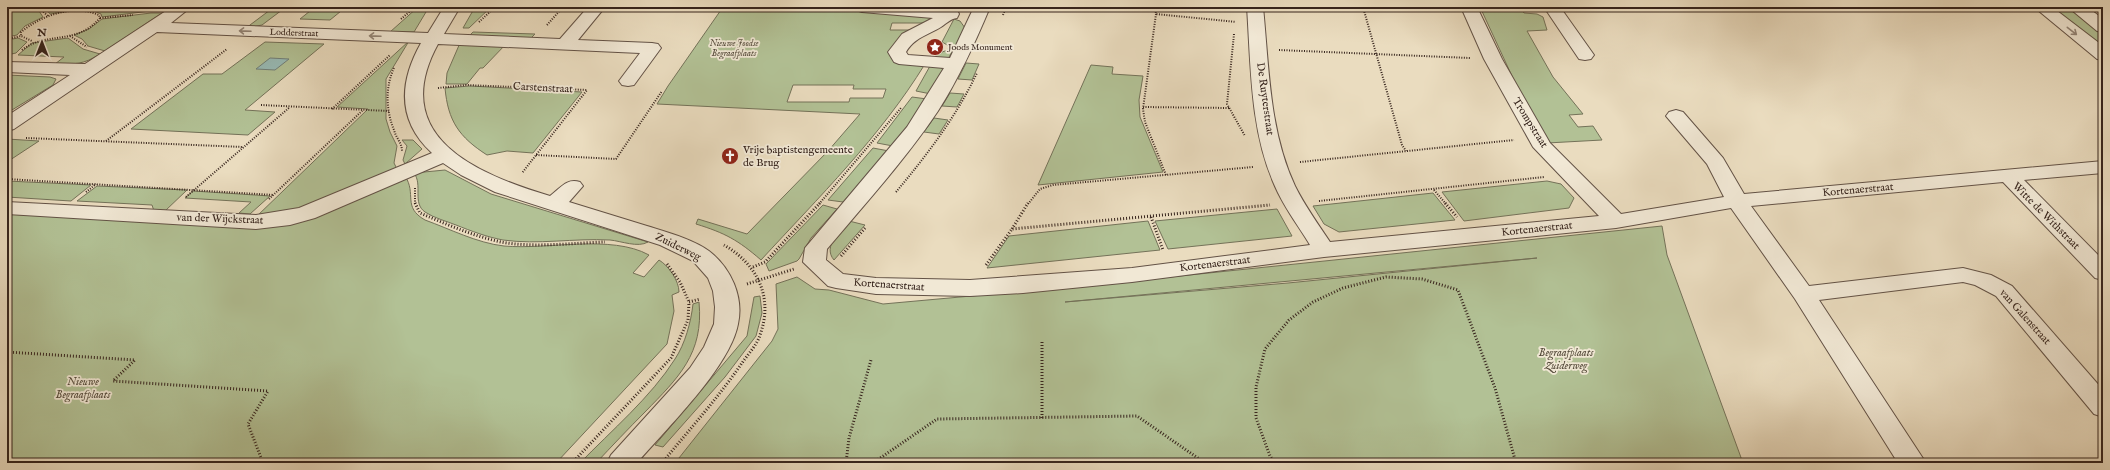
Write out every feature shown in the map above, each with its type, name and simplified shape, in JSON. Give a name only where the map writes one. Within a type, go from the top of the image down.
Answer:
[{"type":"street","points":[[7,125],[183,7]]},
{"type":"street","points":[[445,155],[423,132],[415,105],[415,78],[434,38],[452,7]]},
{"type":"street","points":[[565,44],[597,7]]},
{"type":"street","points":[[814,262],[816,248],[903,146],[939,94],[980,12],[946,14],[862,7]]},
{"type":"street","name":"Trompstraat","points":[[1469,7],[1493,59],[1537,138],[1616,221]]},
{"type":"street","points":[[1552,7],[1585,55]]},
{"type":"street","points":[[2042,7],[2103,55]]},
{"type":"street","points":[[2076,8],[2103,27]]},
{"type":"street","points":[[946,14],[941,21],[926,26],[908,37],[897,52],[900,58],[905,60],[955,64]]},
{"type":"street","name":"De Ruyterstraat","points":[[1255,15],[1269,165],[1281,178],[1324,250]]},
{"type":"street","name":"Lodderstraat","points":[[154,27],[434,38]]},
{"type":"street","points":[[434,38],[652,48],[628,81]]},
{"type":"street","points":[[7,67],[89,70]]},
{"type":"street","points":[[1676,116],[1716,162],[1737,201],[1803,294],[1912,463]]},
{"type":"street","name":"Zuiderweg","points":[[445,155],[460,167],[478,178],[530,198],[668,240],[701,256],[719,275],[725,291],[727,307],[726,324],[716,349],[699,374],[622,463]]},
{"type":"street","name":"van der Wijckstraat","points":[[7,208],[245,221],[272,221],[307,212],[445,155]]},
{"type":"street","name":"Kortenaerstraat","points":[[814,262],[836,281],[876,286],[970,288],[1023,285],[1170,270],[1324,250],[1616,221],[1737,201],[2103,167]]},
{"type":"street","name":"Witte de Withstraat","points":[[2007,175],[2103,273]]},
{"type":"street","points":[[552,205],[565,195],[573,186]]},
{"type":"street","name":"van Galenstraat","points":[[1803,294],[1963,276],[1983,280],[2004,291],[2103,406]]},
{"type":"path","points":[[27,7],[40,9],[48,16]]},
{"type":"path","points":[[88,11],[94,7]]},
{"type":"path","points":[[1000,20],[1006,7]]},
{"type":"path","points":[[1156,7],[1143,107],[1145,122],[1166,175]]},
{"type":"path","points":[[1363,7],[1402,145],[1406,151]]},
{"type":"path","points":[[7,39],[20,36],[25,39],[41,41],[60,39],[81,32],[97,23],[100,18],[99,15],[88,11],[69,11],[48,16],[27,26],[21,32],[20,36]]},
{"type":"path","points":[[1156,14],[1255,15]]},
{"type":"path","points":[[106,141],[251,31]]},
{"type":"path","points":[[332,109],[412,38]]},
{"type":"path","points":[[1259,50],[1493,59]]},
{"type":"path","points":[[893,195],[927,154],[943,131],[968,93],[980,66]]},
{"type":"path","name":"Carstenstraat","points":[[433,88],[466,84],[587,90],[522,174]]},
{"type":"path","points":[[536,155],[616,159],[662,91]]},
{"type":"path","points":[[261,105],[389,111]]},
{"type":"path","points":[[164,216],[290,107]]},
{"type":"path","points":[[814,262],[761,281],[753,267],[765,262],[817,207],[875,142],[902,107]]},
{"type":"path","points":[[1143,107],[1229,108]]},
{"type":"path","points":[[245,221],[363,110]]},
{"type":"path","points":[[22,138],[243,147]]},
{"type":"path","points":[[970,288],[1012,229],[1035,193],[1053,186],[1537,138]]},
{"type":"path","points":[[1012,229],[1296,203],[1570,174]]},
{"type":"path","points":[[7,179],[274,195]]},
{"type":"path","points":[[1434,189],[1472,235]]},
{"type":"path","points":[[1151,217],[1170,270]]},
{"type":"path","points":[[839,259],[868,224]]},
{"type":"path","points":[[1275,463],[1270,456],[1256,418],[1256,387],[1265,349],[1289,320],[1313,302],[1343,288],[1386,278],[1422,279],[1458,290],[1495,388],[1516,463]]},
{"type":"path","points":[[572,463],[671,358],[688,320],[689,302]]},
{"type":"path","points":[[1042,342],[1042,418]]},
{"type":"path","points":[[7,352],[134,360],[113,381],[268,391],[248,424],[263,463]]},
{"type":"path","points":[[846,463],[849,438],[871,360]]},
{"type":"path","points":[[873,463],[937,419],[1137,416],[1205,463]]},
{"type":"green space","points":[[15,7],[39,11],[43,17],[25,26],[17,35],[7,37],[7,12]]},
{"type":"green space","points":[[37,7],[89,7],[86,9],[50,14],[46,9]]},
{"type":"green space","points":[[99,7],[170,7],[166,9],[102,17],[101,14],[92,10]]},
{"type":"green space","points":[[274,7],[286,7],[262,25],[246,28]]},
{"type":"green space","points":[[315,7],[346,7],[330,20],[300,19]]},
{"type":"green space","points":[[418,7],[429,7],[414,32],[390,32]]},
{"type":"green space","points":[[475,7],[491,7],[469,28],[463,28]]},
{"type":"green space","name":"Nieuwe Joodse Begraafplaats","points":[[723,7],[847,9],[948,18],[923,23],[892,23],[890,30],[914,30],[894,50],[925,64],[889,117],[869,141],[827,190],[761,260],[731,238],[696,224],[698,219],[747,234],[828,151],[860,114],[657,104]],"holes":[[[793,85],[854,85],[853,89],[886,89],[883,98],[850,98],[849,102],[787,102]]]},
{"type":"green space","points":[[1480,7],[1520,7],[1524,13],[1537,14],[1543,17],[1547,30],[1527,31],[1553,77],[1583,114],[1569,115],[1578,127],[1593,126],[1602,140],[1547,143],[1518,89]]},
{"type":"green space","points":[[2049,7],[2067,7],[2103,33],[2103,49]]},
{"type":"green space","points":[[162,13],[105,51],[88,46],[82,39],[74,35],[89,29],[102,19]]},
{"type":"green space","points":[[954,19],[960,21],[965,28],[948,59],[935,58],[936,54],[948,50],[949,46],[942,42]]},
{"type":"green space","points":[[473,32],[535,34],[528,41],[467,38]]},
{"type":"green space","points":[[18,38],[27,42],[16,53],[7,55],[7,40]]},
{"type":"green space","points":[[68,38],[83,49],[100,54],[84,62],[68,64],[55,64],[64,57],[18,55],[32,43]]},
{"type":"green space","points":[[409,41],[386,79],[386,119],[390,132],[397,146],[394,163],[397,169],[304,208],[256,217],[368,109],[337,107]]},
{"type":"green space","points":[[265,42],[324,44],[245,110],[275,112],[248,135],[131,129],[203,74],[222,74]]},
{"type":"green space","points":[[460,43],[506,44],[483,68],[480,68],[467,84],[446,84],[447,73]]},
{"type":"green space","points":[[966,63],[979,64],[972,80],[958,79]]},
{"type":"green space","points":[[1091,65],[1113,67],[1112,74],[1143,76],[1139,100],[1140,117],[1163,172],[1038,185]]},
{"type":"green space","points":[[930,66],[940,67],[944,70],[931,94],[916,91]]},
{"type":"green space","points":[[7,75],[50,77],[56,79],[53,85],[7,113]]},
{"type":"green space","points":[[470,86],[582,92],[533,153],[507,151],[487,155],[462,135],[452,119],[449,110],[445,88]]},
{"type":"green space","points":[[950,93],[964,94],[957,107],[942,106]]},
{"type":"green space","points":[[912,97],[927,99],[893,146],[877,143]]},
{"type":"green space","points":[[934,118],[948,120],[939,134],[924,132]]},
{"type":"green space","points":[[7,139],[39,141],[7,162]]},
{"type":"green space","points":[[402,140],[413,140],[422,149],[405,164],[403,160],[407,146]]},
{"type":"green space","points":[[873,148],[889,151],[843,202],[828,200]]},
{"type":"green space","points":[[445,170],[491,194],[648,242],[644,244],[629,244],[610,240],[597,240],[529,242],[497,239],[473,232],[436,218],[425,212],[419,204],[418,183],[414,173]]},
{"type":"green space","name":"Nieuwe Begraafplaats","points":[[405,176],[410,189],[412,205],[418,215],[425,220],[464,235],[484,242],[504,246],[521,247],[578,244],[616,245],[634,249],[649,255],[633,273],[644,277],[659,260],[673,274],[679,288],[679,292],[672,295],[674,311],[667,344],[556,463],[7,463],[7,214],[252,227]]},
{"type":"green space","points":[[7,181],[91,185],[71,201],[7,197]]},
{"type":"green space","points":[[1547,181],[1561,184],[1574,198],[1569,208],[1464,221],[1442,192]]},
{"type":"green space","points":[[97,186],[187,190],[165,211],[154,211],[152,205],[77,201]]},
{"type":"green space","points":[[193,191],[270,196],[250,214],[239,213],[251,202],[185,198]]},
{"type":"green space","points":[[1433,193],[1455,220],[1339,232],[1324,224],[1313,206]]},
{"type":"green space","points":[[823,205],[837,209],[811,238],[799,259],[769,271],[766,264]]},
{"type":"green space","points":[[1277,209],[1292,236],[1168,249],[1155,221]]},
{"type":"green space","points":[[849,221],[865,225],[834,260],[831,255],[831,244]]},
{"type":"green space","points":[[1148,221],[1160,250],[987,268],[1009,236]]},
{"type":"green space","name":"Begraafplaats Zuiderweg","points":[[1662,226],[1667,255],[1743,463],[675,463],[772,341],[778,329],[776,284],[797,277],[815,289],[829,290],[883,304],[1093,285]],"holes":[[[1537,258],[1288,283],[1065,302]]]},
{"type":"green space","points":[[760,296],[762,313],[756,336],[725,377],[663,447],[655,445],[747,336],[754,297]]},
{"type":"green space","points":[[699,302],[699,320],[693,351],[678,376],[596,463],[580,463],[643,400],[665,373],[679,353],[685,340],[693,304]]},
{"type":"water","points":[[270,58],[289,59],[275,70],[256,69]]},
{"type":"place","name":"Joods Monument","points":[[935,47]]},
{"type":"place","name":"Vrije baptistengemeente de Brug","points":[[730,156]]}]
